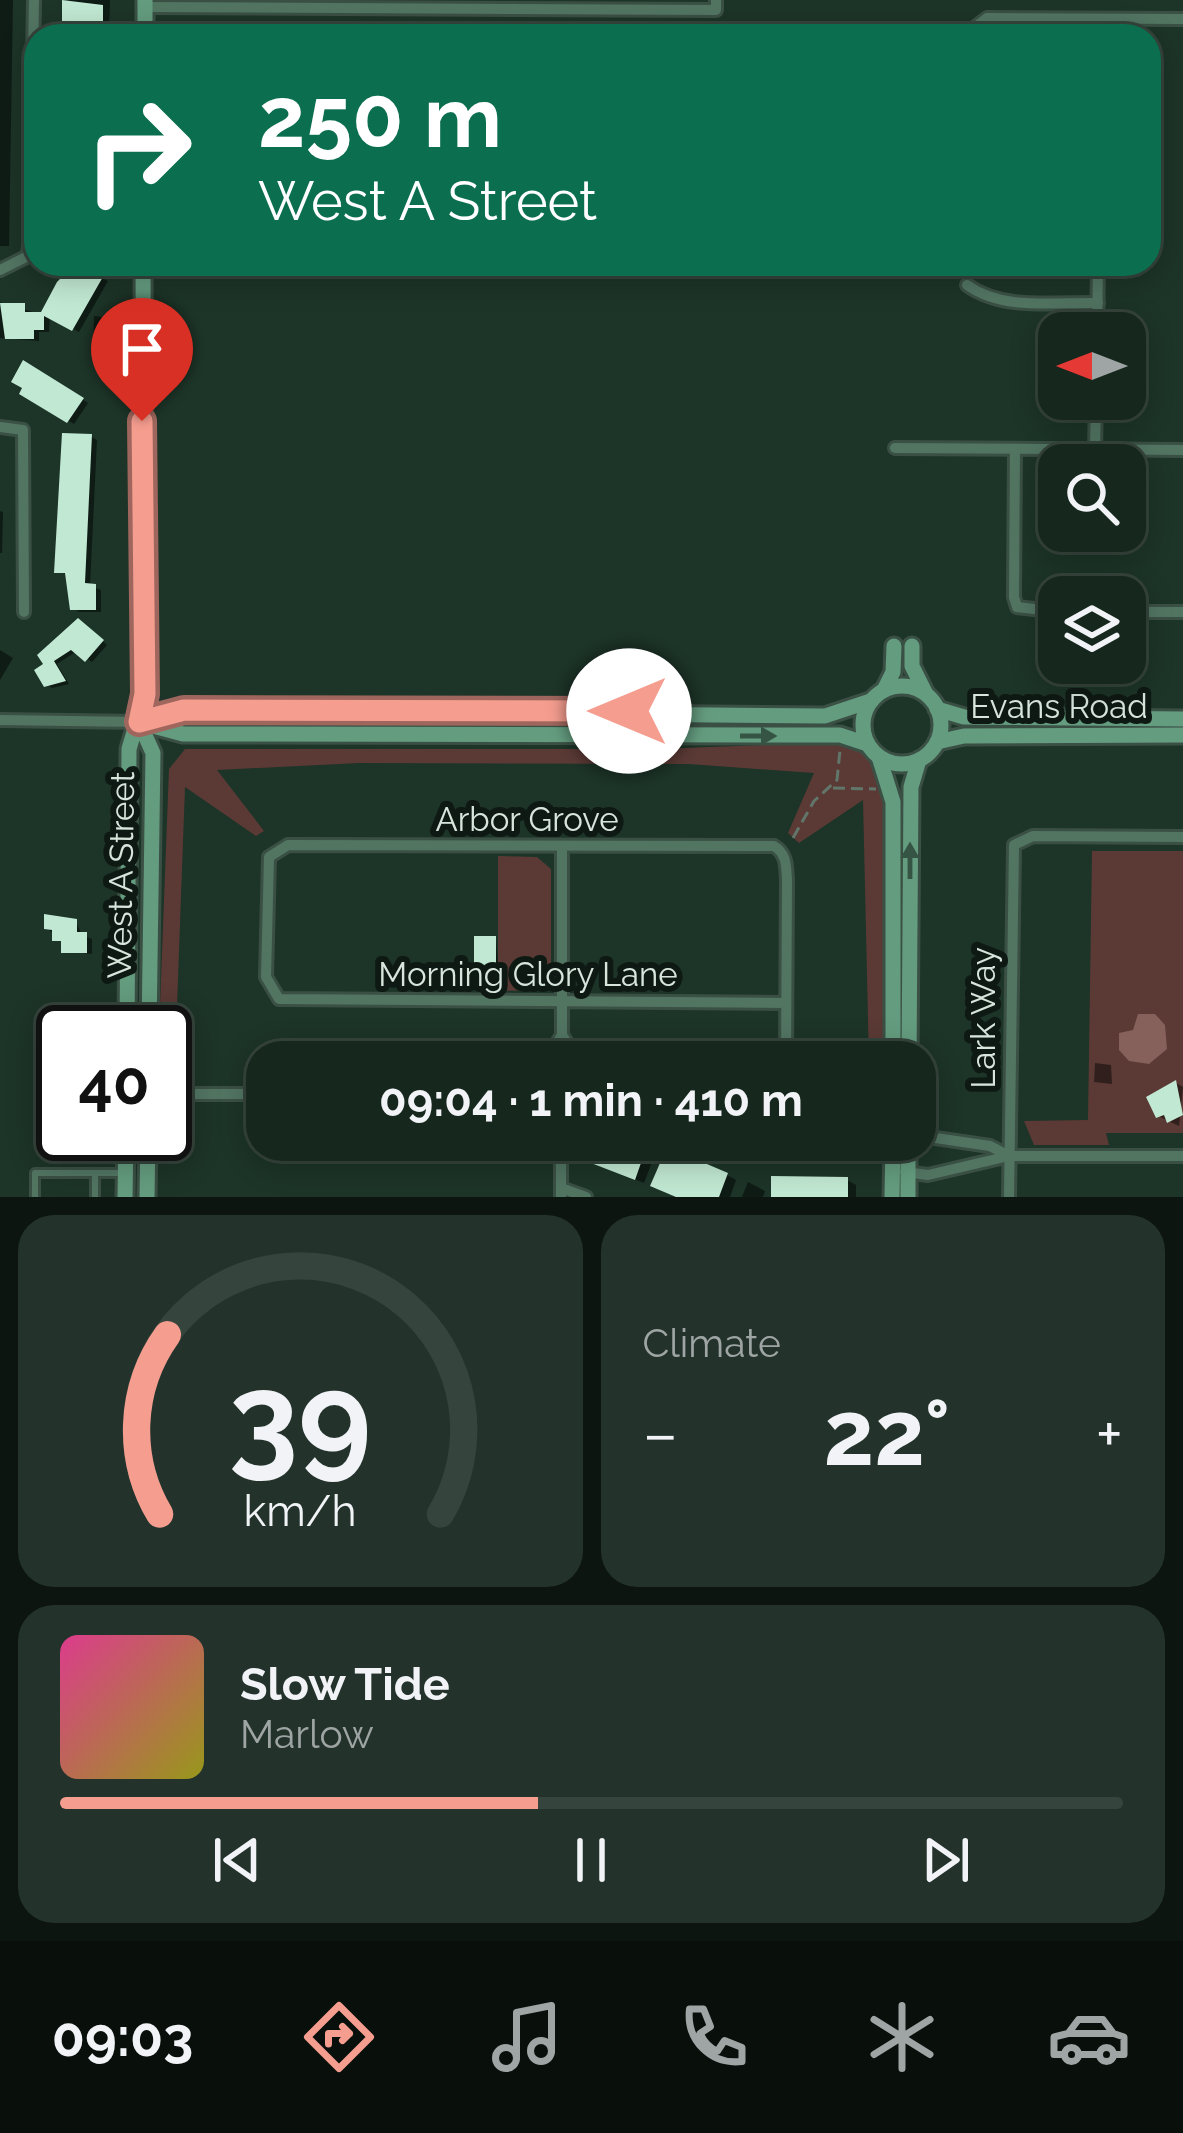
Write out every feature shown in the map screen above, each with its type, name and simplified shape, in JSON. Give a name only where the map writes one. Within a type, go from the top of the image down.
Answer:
[{"type":"street","points":[[146,3],[716,5]]},
{"type":"street","points":[[979,24],[987,18],[1183,19]]},
{"type":"street","points":[[1099,19],[1099,24]]},
{"type":"street","name":"West A Street","points":[[127,1005],[130,749],[145,694],[143,276]]},
{"type":"street","points":[[1098,276],[1098,312]]},
{"type":"street","points":[[968,285],[984,297],[1007,302],[1098,303]]},
{"type":"street","points":[[0,428],[23,430],[24,612]]},
{"type":"street","points":[[896,448],[1038,449]]},
{"type":"street","points":[[1015,448],[1017,607],[1038,610]]},
{"type":"street","points":[[1146,450],[1183,450]]},
{"type":"street","points":[[1146,612],[1183,613]]},
{"type":"street","points":[[893,646],[893,672],[863,718],[873,750],[890,779],[893,802],[893,1041]]},
{"type":"street","points":[[0,720],[139,722],[183,734],[840,735],[903,764],[919,760],[937,742],[932,702],[912,666],[912,646]]},
{"type":"street","points":[[139,722],[184,710],[826,716],[910,687],[932,702]]},
{"type":"street","name":"Evans Road","points":[[932,702],[964,717],[1183,719]]},
{"type":"street","points":[[534,712],[534,736]]},
{"type":"street","name":"West A Street","points":[[139,722],[153,753],[149,1005]]},
{"type":"street","name":"Evans Road","points":[[937,742],[964,736],[1183,735]]},
{"type":"street","points":[[908,1041],[910,801],[919,760]]},
{"type":"street","name":"Lark Way","points":[[1009,1197],[1010,862],[1016,841],[1033,836],[1183,837]]},
{"type":"street","name":"Arbor Grove","points":[[272,993],[266,977],[267,863],[272,851],[288,845],[773,846],[782,851],[787,869],[786,1003]]},
{"type":"street","points":[[562,846],[561,1001],[566,1041]]},
{"type":"street","name":"Morning Glory Lane","points":[[272,993],[283,1000],[786,1003]]},
{"type":"street","points":[[786,1003],[786,1041]]},
{"type":"street","points":[[558,1041],[562,1035]]},
{"type":"street","points":[[192,1094],[246,1094]]},
{"type":"street","points":[[936,1136],[956,1144],[990,1146],[1010,1156]]},
{"type":"street","points":[[956,1144],[956,1166]]},
{"type":"street","points":[[908,1175],[990,1165],[1010,1156],[1183,1156]]},
{"type":"street","points":[[125,1197],[126,1161]]},
{"type":"street","points":[[148,1161],[148,1197]]},
{"type":"street","points":[[561,1161],[561,1192],[586,1197]]},
{"type":"street","points":[[892,1197],[893,1161]]},
{"type":"street","points":[[900,1161],[908,1175]]},
{"type":"street","points":[[908,1161],[908,1197]]},
{"type":"lane","points":[[34,1197],[35,1173],[126,1173]]},
{"type":"lane","points":[[94,1197],[95,1173]]},
{"type":"path","points":[[840,750],[840,774],[849,788]]},
{"type":"path","points":[[793,838],[814,801],[840,774]]},
{"type":"path","points":[[831,788],[878,788]]},
{"type":"shaded area","points":[[840,742],[863,751],[884,784],[884,1041],[869,1041],[863,800],[799,843],[788,833],[814,773],[689,764],[359,763],[217,770],[264,831],[256,836],[185,787],[177,1005],[160,1005],[169,769],[185,749],[657,749]]},
{"type":"shaded area","points":[[1092,851],[1183,851],[1183,1133],[1106,1133],[1109,1145],[1034,1145],[1024,1121],[1088,1120]]},
{"type":"shaded area","points":[[498,856],[537,857],[551,869],[551,978],[539,990],[498,991]]},
{"type":"shaded area","points":[[1138,1014],[1155,1014],[1165,1025],[1167,1049],[1149,1064],[1129,1061],[1119,1050],[1119,1033],[1133,1030]]},
{"type":"building","points":[[62,0],[103,5],[103,24],[62,24]]},
{"type":"building","points":[[63,276],[103,276],[72,331],[44,316],[44,330],[34,330],[34,339],[5,339],[0,303],[25,303],[25,312],[41,312]]},
{"type":"building","points":[[23,360],[84,398],[67,423],[19,394],[22,388],[11,382]]},
{"type":"building","points":[[62,433],[92,434],[85,583],[96,584],[96,610],[70,610],[65,573],[54,573]]},
{"type":"building","points":[[78,618],[104,640],[85,662],[71,650],[54,661],[66,681],[44,687],[34,670],[43,664],[37,655]]},
{"type":"building","points":[[44,914],[77,919],[77,932],[87,932],[87,953],[61,953],[61,941],[52,941],[52,930],[44,929]]},
{"type":"building","points":[[474,936],[496,936],[496,976],[474,974]]},
{"type":"building","points":[[1176,1080],[1183,1115],[1167,1123],[1164,1115],[1156,1118],[1146,1097]]},
{"type":"building","points":[[592,1161],[642,1161],[635,1180]]},
{"type":"building","points":[[661,1161],[700,1161],[728,1173],[719,1197],[676,1197],[650,1186]]},
{"type":"building","points":[[771,1176],[848,1177],[848,1197],[771,1197]]},
{"type":"route","points":[[142,421],[145,694],[139,722],[184,710],[629,711]]}]
